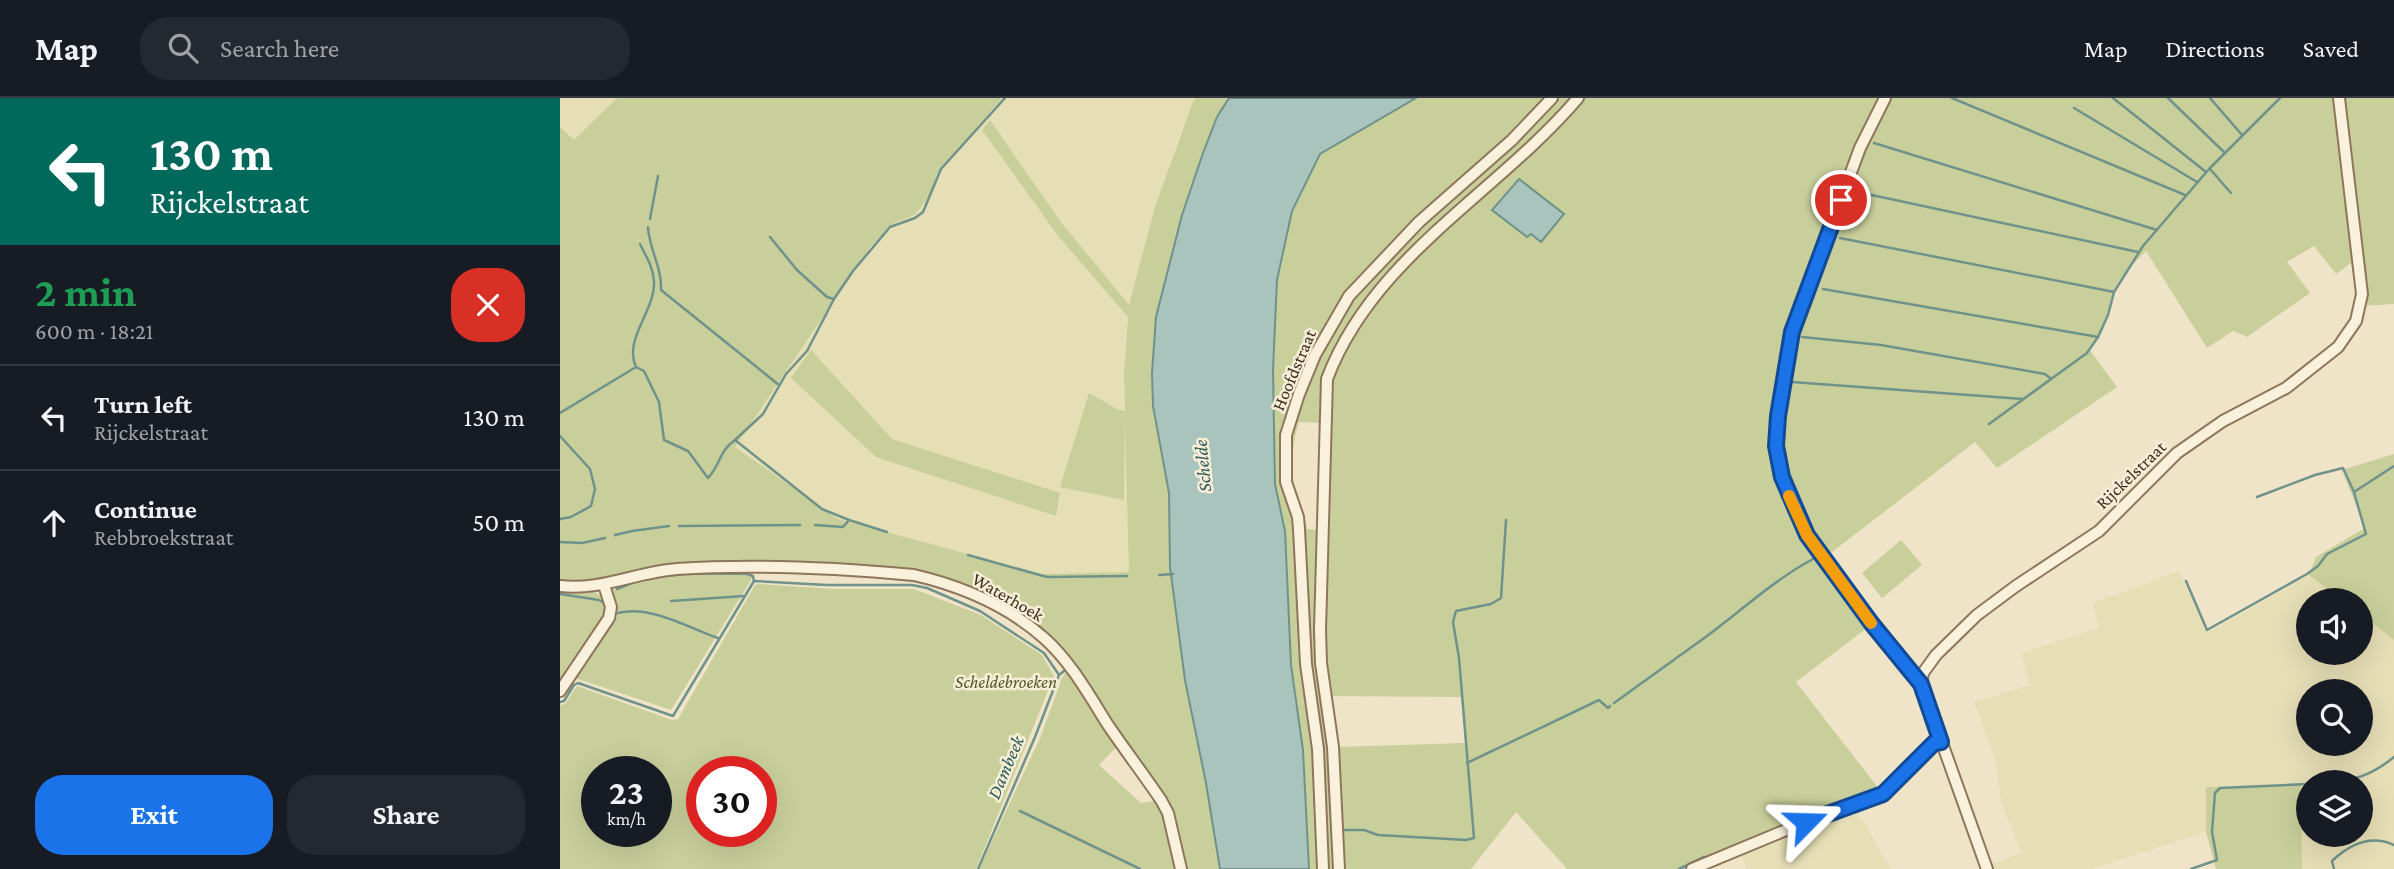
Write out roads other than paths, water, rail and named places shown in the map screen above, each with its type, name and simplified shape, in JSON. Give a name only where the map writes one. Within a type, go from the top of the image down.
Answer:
[{"type":"street","name":"Hoofdstraat","points":[[1323,869],[1318,748],[1306,664],[1300,530],[1286,482],[1286,435],[1315,355],[1349,296],[1419,222],[1512,140],[1552,98]]},
{"type":"street","name":"Hoofdstraat","points":[[1339,869],[1333,747],[1321,663],[1320,630],[1327,379],[1365,306],[1377,291],[1432,236],[1525,154],[1578,98]]},
{"type":"street","points":[[1885,98],[1860,148],[1792,332],[1778,416],[1776,446],[1782,477],[1807,535],[1872,624],[1921,684],[1987,869]]},
{"type":"street","name":"Rijckelstraat","points":[[1921,684],[1923,673],[1936,655],[1977,615],[2099,531],[2177,453],[2223,421],[2286,388],[2338,347],[2357,321],[2362,294],[2339,98]]},
{"type":"street","name":"Waterhoek","points":[[560,586],[577,588],[604,585],[661,570],[704,567],[914,575],[970,592],[1010,614],[1044,638],[1071,668],[1161,800],[1168,813],[1181,869]]},
{"type":"street","points":[[560,691],[610,618],[611,607],[604,585]]},
{"type":"street","points":[[1692,869],[1827,813],[1883,794],[1934,743],[1941,742]]},
{"type":"water","name":"Schelde","points":[[1229,98],[1416,98],[1320,154],[1292,211],[1277,280],[1273,370],[1275,484],[1285,531],[1291,665],[1303,750],[1309,869],[1220,869],[1185,680],[1170,567],[1169,493],[1153,406],[1152,373],[1156,317],[1182,215],[1217,117]]},
{"type":"water","points":[[1519,179],[1564,214],[1541,242],[1531,234],[1527,237],[1492,210]]},
{"type":"waterway","points":[[735,440],[763,414],[786,374],[807,351],[834,299],[853,271],[890,227],[915,218],[923,212],[941,169],[1005,98]]},
{"type":"waterway","points":[[1952,98],[2185,195]]},
{"type":"waterway","points":[[2113,98],[2206,172]]},
{"type":"waterway","points":[[2168,98],[2225,153]]},
{"type":"waterway","points":[[2210,98],[2242,135]]},
{"type":"waterway","points":[[1989,424],[2087,353],[2108,315],[2114,292],[2143,246],[2209,169],[2280,98]]},
{"type":"waterway","points":[[2074,108],[2197,182]]},
{"type":"waterway","points":[[1874,143],[2157,230]]},
{"type":"waterway","points":[[2210,169],[2231,193]]},
{"type":"waterway","points":[[650,219],[658,176]]},
{"type":"waterway","points":[[1853,191],[2138,252]]},
{"type":"waterway","points":[[648,227],[660,274],[661,290],[779,385]]},
{"type":"waterway","points":[[770,237],[797,270],[827,297],[834,299]]},
{"type":"waterway","points":[[1840,238],[2114,292]]},
{"type":"waterway","points":[[636,367],[634,346],[650,303],[654,281],[651,266],[640,244]]},
{"type":"waterway","points":[[1823,289],[2098,337]]},
{"type":"waterway","points":[[1802,337],[1881,345],[2045,374],[2050,378]]},
{"type":"waterway","points":[[560,413],[636,367],[644,371],[659,402],[664,440],[688,451],[708,478],[726,449],[735,440],[822,509],[849,520]]},
{"type":"waterway","points":[[1792,382],[2023,399]]},
{"type":"waterway","points":[[560,436],[590,469],[595,489],[591,506],[571,517],[560,519]]},
{"type":"waterway","points":[[2257,497],[2315,475],[2343,468],[2354,492],[2394,466]]},
{"type":"waterway","points":[[2186,581],[2207,630],[2307,574],[2318,566],[2327,554],[2366,534],[2354,492]]},
{"type":"waterway","points":[[815,525],[843,527],[849,520],[887,532]]},
{"type":"waterway","points":[[1341,830],[1364,830],[1378,835],[1466,840],[1474,838],[1459,658],[1453,622],[1456,611],[1491,604],[1501,598],[1506,520]]},
{"type":"waterway","points":[[679,526],[800,525]]},
{"type":"waterway","points":[[615,535],[669,526]]},
{"type":"waterway","points":[[560,542],[582,543],[605,538]]},
{"type":"waterway","points":[[968,555],[1047,577],[1127,576]]},
{"type":"waterway","points":[[1614,703],[1772,586],[1813,559]]},
{"type":"waterway","points":[[617,589],[648,579],[681,574],[747,574],[753,576],[754,581]]},
{"type":"waterway","points":[[1159,575],[1173,574]]},
{"type":"waterway","points":[[560,702],[564,701],[578,683],[673,716],[754,581],[827,585],[912,585],[927,588],[980,611],[1044,653],[1059,675]]},
{"type":"waterway","points":[[560,594],[599,600],[604,603],[606,610]]},
{"type":"waterway","points":[[671,601],[744,596]]},
{"type":"waterway","points":[[618,613],[630,611],[656,614],[718,638]]},
{"type":"waterway","points":[[560,681],[583,648]]},
{"type":"waterway","name":"Dambeek","points":[[978,869],[1059,675],[1064,671]]},
{"type":"waterway","points":[[1467,763],[1599,700],[1608,708],[1610,706]]},
{"type":"waterway","points":[[2373,771],[2394,757]]},
{"type":"waterway","points":[[2191,869],[2217,860],[2212,832],[2215,793],[2220,788],[2296,785]]},
{"type":"waterway","points":[[1020,811],[1140,869]]},
{"type":"waterway","points":[[2334,869],[2332,861],[2345,850],[2360,843],[2377,841],[2394,845]]},
{"type":"waterway","points":[[1679,869],[1704,857]]},
{"type":"park label","name":"Scheldebroeken","points":[[1006,682]]}]
